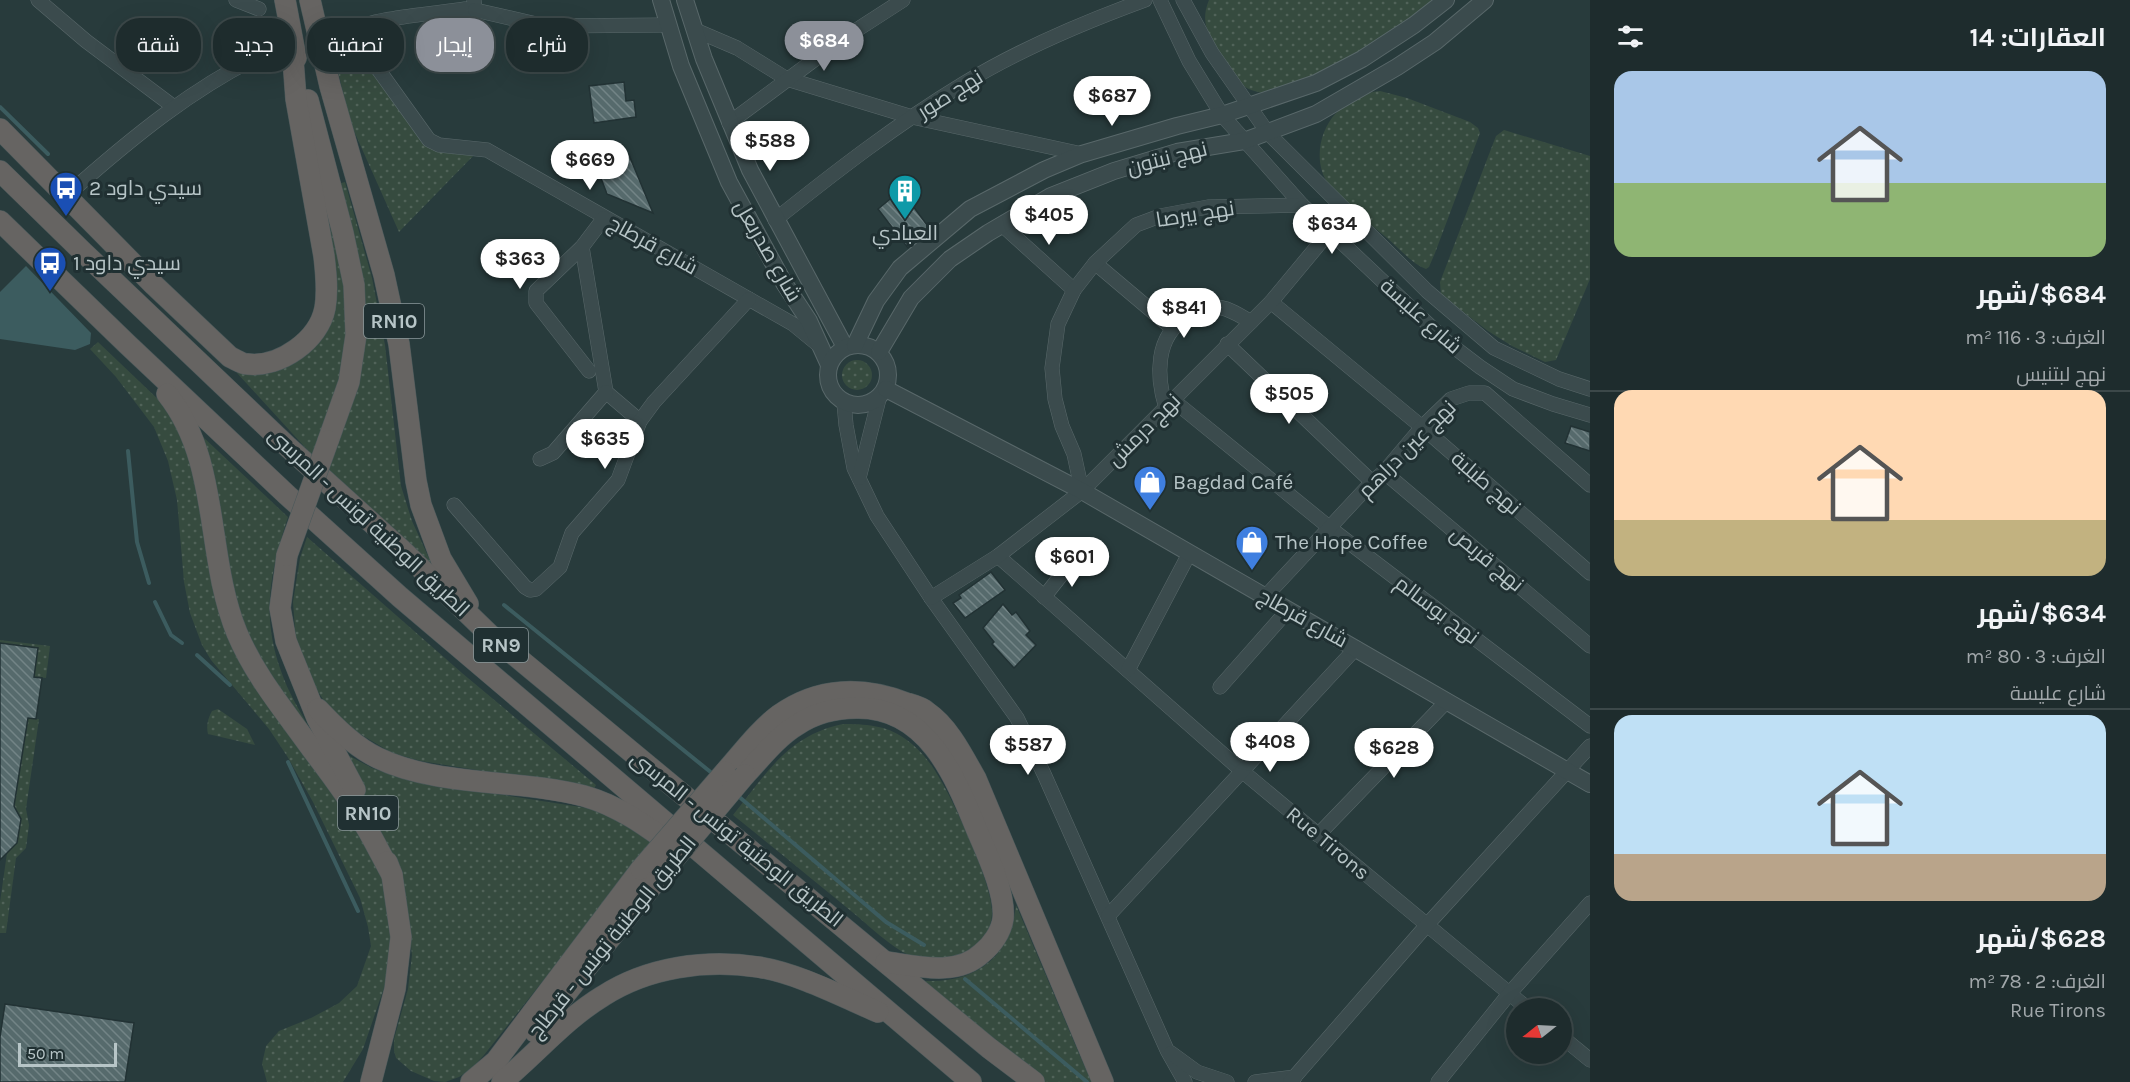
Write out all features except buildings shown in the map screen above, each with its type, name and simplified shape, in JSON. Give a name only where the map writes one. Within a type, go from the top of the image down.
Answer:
[{"type":"highway","name":"RN10","points":[[284,18],[285,0]]},
{"type":"highway","name":"RN10","points":[[310,0],[330,86],[384,275],[399,344],[421,505],[441,559],[489,634]]},
{"type":"highway","points":[[0,129],[165,296],[230,357],[245,364],[262,363],[279,359],[297,349],[313,334],[325,310],[327,282],[296,99],[289,72]]},
{"type":"highway","name":"RN10","points":[[291,72],[343,233],[354,285],[356,336],[349,382],[287,555],[280,608],[286,641],[301,683],[372,822],[392,875],[401,937],[395,989],[371,1082]]},
{"type":"highway","name":"الطريق الوطنية تونس - المرسى","points":[[0,171],[288,447],[404,552],[489,634],[989,1048],[1034,1082]]},
{"type":"highway","name":"الطريق الوطنية تونس - المرسى","points":[[0,221],[287,495],[400,597],[971,1082]]},
{"type":"highway","points":[[165,296],[288,447]]},
{"type":"highway","points":[[127,344],[180,411],[194,438],[207,489],[227,600],[236,630],[250,661],[365,825],[392,875]]},
{"type":"highway","points":[[301,683],[319,710],[357,745],[378,758],[400,767],[446,777],[540,789],[583,796],[602,802],[643,823],[694,862],[740,884]]},
{"type":"highway","points":[[735,774],[778,716],[801,701],[829,692],[868,691],[892,697],[927,711],[956,745],[976,779],[1103,1082]]},
{"type":"highway","name":"الطريق الوطنية تونس - قرطاج","points":[[491,1082],[506,1068],[649,875],[735,774],[796,725],[817,714],[841,708],[868,708],[896,715],[920,731],[938,751],[960,787],[999,885],[1003,919],[996,938],[981,955],[961,965],[934,968],[886,962]]},
{"type":"highway","points":[[471,1082],[496,1061],[649,875]]},
{"type":"highway","points":[[502,1082],[562,1027],[603,995],[628,983],[686,966],[717,964],[759,967],[795,978],[898,1021]]},
{"type":"highway","points":[[1062,981],[1117,1082]]},
{"type":"street","points":[[38,0],[94,48],[174,107]]},
{"type":"street","points":[[236,0],[259,9]]},
{"type":"street","name":"شارع صدربعل","points":[[661,0],[681,66],[729,182],[784,284],[808,321],[829,365]]},
{"type":"street","name":"شارع صدربعل","points":[[685,0],[729,123],[775,220],[850,346]]},
{"type":"street","points":[[729,123],[787,79],[903,0]]},
{"type":"street","name":"نهج صور","points":[[775,220],[835,172],[963,83],[1031,47],[1144,0]]},
{"type":"street","name":"شارع عليسة","points":[[1160,0],[1189,61],[1222,115],[1302,205],[1446,341],[1480,367],[1513,389],[1590,415]]},
{"type":"street","name":"شارع عليسة","points":[[1183,0],[1212,54],[1268,133],[1419,283],[1494,348],[1559,379],[1590,388]]},
{"type":"street","name":"نهج نبتون","points":[[850,346],[887,284],[900,268],[970,209],[1044,170],[1082,154],[1249,107],[1316,83],[1362,59],[1414,26],[1446,0]]},
{"type":"street","name":"نهج نبتون","points":[[879,352],[911,298],[950,259],[1051,196],[1114,171],[1177,152],[1244,141],[1316,114],[1436,42],[1485,0]]},
{"type":"street","points":[[474,5],[545,26],[669,25]]},
{"type":"street","name":"شارع قرطاج","points":[[474,5],[465,9],[371,23],[352,29],[348,32],[348,36],[378,69],[429,140],[439,145],[487,150],[793,324],[821,347]]},
{"type":"street","points":[[694,30],[737,48],[787,79],[912,117],[1082,154]]},
{"type":"street","points":[[66,196],[174,107],[231,72]]},
{"type":"street","name":"نهج بيرصا","points":[[1082,492],[1074,454],[1062,426],[1055,399],[1052,368],[1058,324],[1074,290],[1095,263],[1136,225],[1160,216],[1208,207],[1302,205]]},
{"type":"street","points":[[589,371],[536,303],[535,297],[536,291],[582,247],[604,218]]},
{"type":"street","points":[[1002,225],[1074,290]]},
{"type":"street","name":"نهج درمش","points":[[932,598],[998,556],[1082,492],[1271,302],[1330,231]]},
{"type":"street","points":[[582,247],[606,392],[640,422]]},
{"type":"street","points":[[1095,263],[1172,328]]},
{"type":"street","points":[[454,505],[525,587],[531,590],[536,589],[560,567],[572,533],[618,480],[640,422],[654,402],[749,299]]},
{"type":"street","name":"نهج طبلبة","points":[[1271,302],[1590,573]]},
{"type":"street","points":[[1170,404],[1162,394],[1159,368],[1163,345],[1172,328],[1194,312],[1208,307],[1221,307],[1251,322]]},
{"type":"street","points":[[1227,344],[1372,482]]},
{"type":"street","points":[[859,478],[889,369],[879,352],[868,346],[850,346],[836,355],[829,365],[830,387],[844,403],[856,406],[868,405],[882,394]]},
{"type":"street","points":[[540,459],[553,453],[606,392]]},
{"type":"street","name":"نهج عين دراهم","points":[[1265,597],[1451,399],[1469,393],[1485,393],[1590,485]]},
{"type":"street","name":"شارع قرطاج","points":[[882,394],[1082,492],[1590,784]]},
{"type":"street","points":[[844,403],[854,468],[877,516],[1017,718],[1108,915],[1167,1050],[1185,1082]]},
{"type":"street","name":"نهج بوسالم","points":[[1170,404],[1590,726]]},
{"type":"street","name":"نهج قربص","points":[[1384,472],[1590,646]]},
{"type":"street","points":[[1128,670],[1188,554]]},
{"type":"street","name":"Rue Tirons","points":[[998,556],[1242,771],[1514,998]]},
{"type":"street","points":[[1044,597],[1074,559]]},
{"type":"street","points":[[1220,687],[1288,610]]},
{"type":"street","points":[[1108,915],[1356,648]]},
{"type":"street","points":[[1318,835],[1447,701]]},
{"type":"street","points":[[1255,1082],[1292,1079],[1426,926],[1569,772],[1590,746]]},
{"type":"street","points":[[1438,1082],[1509,994],[1590,903]]},
{"type":"street","points":[[1572,1045],[1590,1060]]},
{"type":"street","points":[[1167,1050],[1197,1071],[1227,1082]]},
{"type":"green space","points":[[1209,0],[1434,0],[1385,36],[1349,58],[1289,87],[1264,93],[1251,90],[1241,83],[1233,75],[1214,44],[1207,31],[1205,16]]},
{"type":"green space","points":[[338,72],[377,72],[425,137],[476,153],[399,232],[350,122]]},
{"type":"green space","points":[[1380,91],[1407,98],[1470,122],[1478,128],[1480,133],[1435,253],[1426,269],[1410,259],[1356,213],[1329,185],[1321,167],[1320,148],[1330,120],[1351,101],[1362,95]]},
{"type":"green space","points":[[1504,130],[1590,156],[1590,279],[1556,360],[1545,362],[1512,346],[1488,331],[1441,295],[1440,282],[1496,136]]},
{"type":"green space","points":[[345,182],[372,278],[385,345],[401,486],[412,521],[433,567],[312,455],[237,373],[318,337],[319,189]]},
{"type":"green space","points":[[98,342],[162,403],[186,439],[231,629],[359,826],[382,874],[393,932],[386,982],[363,1049],[343,1082],[267,1082],[262,1064],[266,1046],[279,1031],[339,1003],[357,986],[371,946],[360,898],[313,802],[287,756],[269,729],[211,660],[202,645],[190,613],[184,582],[177,500],[168,461],[154,427],[116,377],[90,349]]},
{"type":"green space","points":[[857,360],[868,364],[872,375],[868,386],[857,390],[846,386],[842,375],[846,364]]},
{"type":"green space","points":[[202,436],[288,517],[276,556],[270,594],[271,631],[284,679],[310,729],[255,660],[230,592]]},
{"type":"green space","points":[[307,537],[462,673],[596,785],[594,789],[421,761],[392,753],[355,731],[327,705],[316,689],[296,642],[293,602],[300,558]]},
{"type":"green space","points":[[0,640],[50,646],[46,678],[34,677],[38,648],[0,643]]},
{"type":"green space","points":[[218,709],[247,729],[255,745],[208,734],[209,716],[212,711]]},
{"type":"green space","points":[[28,718],[39,719],[26,809],[29,825],[26,848],[16,858],[6,933],[0,933],[0,902],[7,853],[17,843],[21,819],[14,806]]},
{"type":"green space","points":[[843,724],[882,728],[904,738],[915,746],[929,762],[947,791],[980,866],[991,901],[992,914],[989,928],[974,948],[963,954],[938,959],[906,954],[883,938],[733,815],[768,771],[793,747],[824,729]]},
{"type":"green space","points":[[342,752],[372,768],[408,780],[587,808],[605,813],[654,841],[484,1055],[471,1069],[445,1082],[434,1081],[411,1071],[396,1058],[394,1039],[408,989],[412,955],[409,927],[392,854]]},
{"type":"green space","points":[[1016,905],[1092,1082],[1043,1082],[923,984],[926,981],[961,977],[988,963],[1007,939]]},
{"type":"water","points":[[26,266],[91,333],[90,344],[75,350],[0,339],[0,292]]},
{"type":"waterway","points":[[0,107],[48,154]]},
{"type":"waterway","points":[[128,451],[137,542],[149,583]]},
{"type":"waterway","points":[[155,602],[171,635],[182,643]]},
{"type":"waterway","points":[[504,605],[713,774]]},
{"type":"waterway","points":[[197,655],[230,685]]},
{"type":"waterway","points":[[288,762],[358,911]]},
{"type":"waterway","points":[[737,795],[886,922],[924,945]]},
{"type":"waterway","points":[[965,979],[1087,1082]]},
{"type":"place","name":"سيدي داود 2","points":[[66,217]]},
{"type":"place","name":"العبادي","points":[[905,220]]},
{"type":"place","name":"سيدي داود 1","points":[[50,292]]},
{"type":"place","name":"Bagdad Café","points":[[1150,511]]},
{"type":"place","name":"The Hope Coffee","points":[[1252,571]]}]
